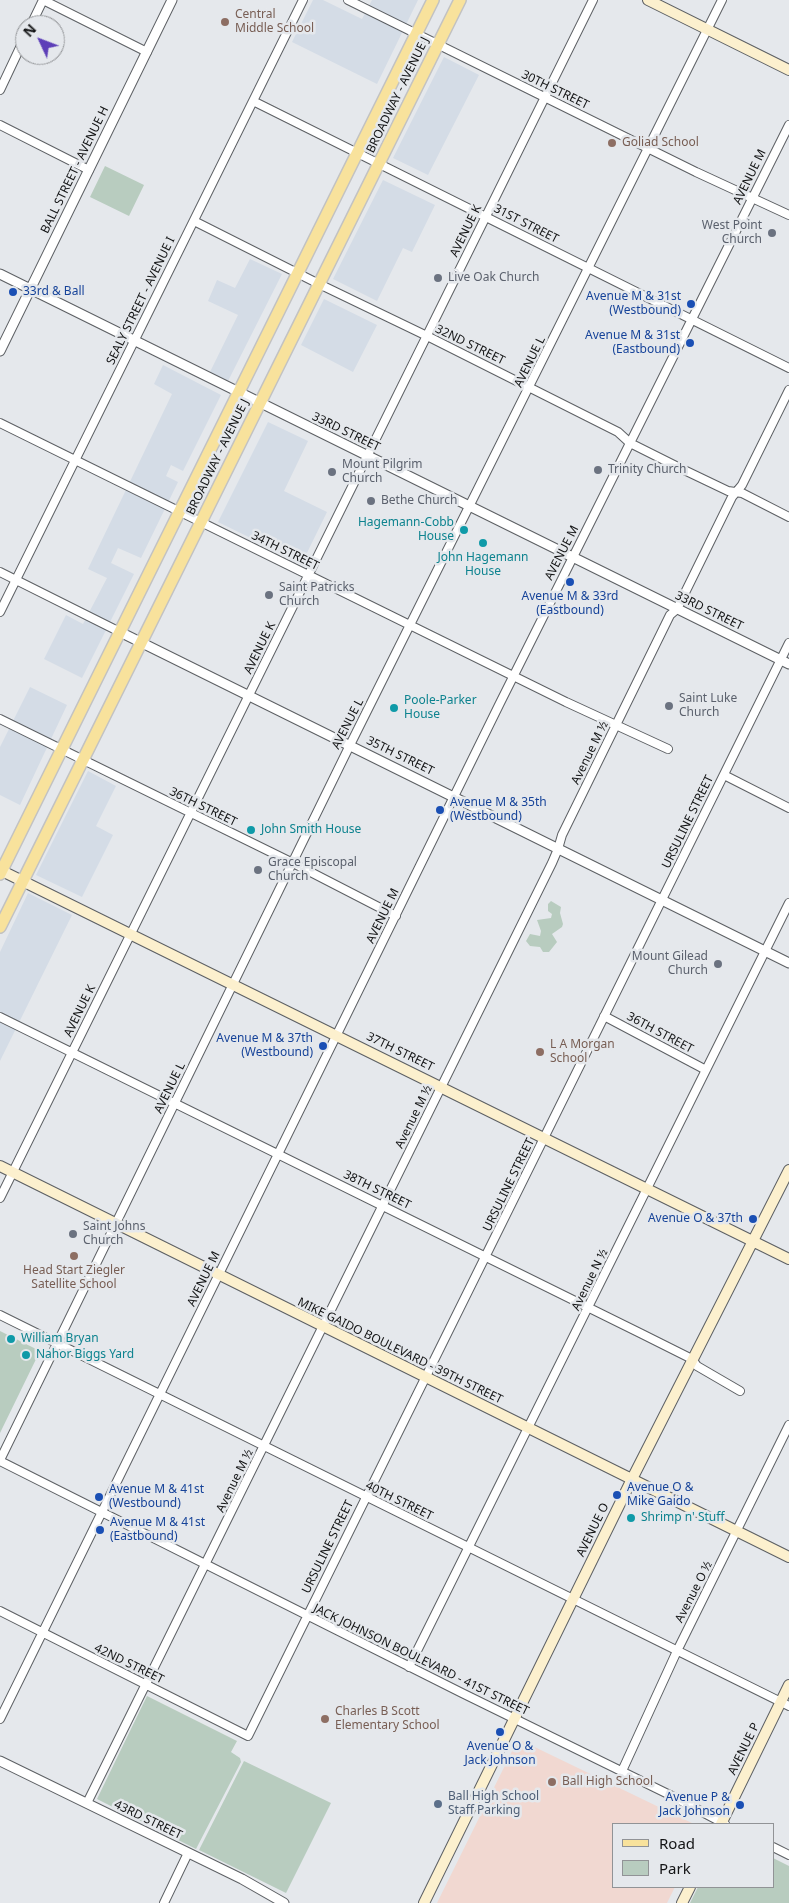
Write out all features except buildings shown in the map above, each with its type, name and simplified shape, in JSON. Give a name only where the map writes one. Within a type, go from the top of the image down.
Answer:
[{"type":"main road","name":"BROADWAY - AVENUE J","points":[[1,871],[433,0]]},
{"type":"main road","name":"BROADWAY - AVENUE J","points":[[0,927],[460,0]]},
{"type":"main road","points":[[648,0],[789,70]]},
{"type":"main road","name":"37TH STREET","points":[[1,871],[234,984],[789,1259]]},
{"type":"main road","name":"MIKE GAIDO BOULEVARD - 39TH STREET","points":[[0,1166],[789,1557]]},
{"type":"main road","name":"AVENUE O","points":[[424,1903],[632,1479],[789,1170]]},
{"type":"main road","name":"AVENUE P","points":[[724,1823],[785,1704],[789,1685]]},
{"type":"main road","points":[[682,1903],[690,1888]]},
{"type":"street","points":[[36,15],[43,0],[147,52]]},
{"type":"street","name":"BALL STREET - AVENUE H","points":[[0,351],[172,0]]},
{"type":"street","name":"SEALY STREET - AVENUE I","points":[[0,612],[303,0]]},
{"type":"street","name":"30TH STREET","points":[[348,0],[789,215]]},
{"type":"street","name":"AVENUE K","points":[[0,1198],[593,0]]},
{"type":"street","name":"AVENUE L","points":[[0,1461],[350,745],[722,0]]},
{"type":"street","points":[[0,90],[15,58]]},
{"type":"street","name":"31ST STREET","points":[[253,101],[789,368]]},
{"type":"street","points":[[0,125],[89,170]]},
{"type":"street","name":"AVENUE M","points":[[0,1719],[513,676],[789,125]]},
{"type":"street","name":"32ND STREET","points":[[194,220],[298,274],[530,387],[618,432],[630,443],[728,492],[737,492],[789,517]]},
{"type":"street","name":"33RD STREET","points":[[0,274],[785,662]]},
{"type":"street","name":"Avenue M ½","points":[[87,1803],[383,1206],[670,615],[677,609],[732,497],[742,485],[789,390]]},
{"type":"street","name":"34TH STREET","points":[[0,423],[615,726],[619,726],[668,749]]},
{"type":"street","name":"35TH STREET","points":[[0,572],[789,963]]},
{"type":"street","name":"URSULINE STREET","points":[[248,1736],[724,775],[785,662],[789,643]]},
{"type":"street","name":"36TH STREET","points":[[0,719],[396,916]]},
{"type":"street","points":[[724,775],[789,808]]},
{"type":"street","name":"Avenue N ½","points":[[409,1667],[789,903]]},
{"type":"street","name":"36TH STREET","points":[[604,1016],[706,1070]]},
{"type":"street","name":"38TH STREET","points":[[0,1017],[692,1359],[697,1366],[740,1391]]},
{"type":"street","name":"40TH STREET","points":[[0,1315],[785,1704]]},
{"type":"street","name":"Avenue O ½","points":[[622,1771],[677,1651],[789,1425]]},
{"type":"street","name":"JACK JOHNSON BOULEVARD - 41ST STREET","points":[[0,1461],[409,1667],[622,1771],[721,1823]]},
{"type":"street","name":"42ND STREET","points":[[0,1611],[248,1736]]},
{"type":"street","name":"43RD STREET","points":[[0,1761],[188,1853],[284,1903]]},
{"type":"street","points":[[774,1848],[789,1855]]},
{"type":"street","points":[[164,1903],[188,1853]]},
{"type":"shaded area","points":[[313,0],[323,0],[362,19],[372,0],[418,0],[377,84],[292,42]]},
{"type":"shaded area","points":[[444,57],[479,75],[428,175],[393,158]]},
{"type":"shaded area","points":[[383,180],[435,205],[412,252],[403,248],[377,301],[333,279]]},
{"type":"shaded area","points":[[250,259],[282,274],[227,383],[209,374],[238,315],[208,301],[217,280],[235,288]]},
{"type":"shaded area","points":[[324,299],[377,325],[353,372],[301,345]]},
{"type":"shaded area","points":[[163,365],[221,395],[183,471],[171,465],[166,476],[178,482],[141,558],[118,548],[111,563],[134,574],[82,678],[44,659],[66,615],[83,624],[107,578],[88,569],[172,394],[154,384]]},
{"type":"shaded area","points":[[268,422],[308,441],[284,491],[327,512],[302,563],[218,522]]},
{"type":"shaded area","points":[[30,687],[67,705],[20,805],[0,795],[0,747]]},
{"type":"shaded area","points":[[88,771],[116,786],[96,826],[113,835],[82,897],[36,875]]},
{"type":"shaded area","points":[[28,893],[72,915],[0,1061],[0,952]]},
{"type":"shaded area","name":"Ball High School","points":[[518,1739],[692,1823],[612,1823],[612,1888],[674,1888],[667,1903],[437,1903]]},
{"type":"green space","points":[[105,166],[144,185],[129,216],[90,197]]},
{"type":"green space","points":[[551,901],[561,907],[560,913],[563,924],[562,927],[552,934],[557,942],[549,952],[543,952],[540,947],[530,946],[526,941],[530,934],[540,936],[541,931],[537,920],[551,918],[552,914],[548,911],[548,904]]},
{"type":"green space","points":[[0,1331],[40,1351],[0,1433]]},
{"type":"green space","points":[[147,1696],[237,1741],[231,1752],[240,1758],[241,1762],[196,1849],[97,1799]]},
{"type":"green space","points":[[244,1761],[331,1803],[286,1893],[199,1850]]},
{"type":"green space","points":[[774,1858],[789,1866],[789,1903],[690,1903],[698,1888],[774,1888]]},
{"type":"place","name":"Central Middle School","points":[[225,22]]},
{"type":"place","name":"Goliad School","points":[[612,143]]},
{"type":"place","name":"West Point Church","points":[[772,233]]},
{"type":"place","name":"Live Oak Church","points":[[438,278]]},
{"type":"place","name":"33rd & Ball","points":[[13,292]]},
{"type":"place","name":"Avenue M & 31st (Westbound)","points":[[691,304]]},
{"type":"place","name":"Avenue M & 31st (Eastbound)","points":[[690,343]]},
{"type":"place","name":"Trinity Church","points":[[598,470]]},
{"type":"place","name":"Mount Pilgrim Church","points":[[332,472]]},
{"type":"place","name":"Bethe Church","points":[[371,501]]},
{"type":"place","name":"Hagemann-Cobb House","points":[[464,530]]},
{"type":"place","name":"John Hagemann House","points":[[483,543]]},
{"type":"place","name":"Avenue M & 33rd (Eastbound)","points":[[570,582]]},
{"type":"place","name":"Saint Patricks Church","points":[[269,595]]},
{"type":"place","name":"Saint Luke Church","points":[[669,706]]},
{"type":"place","name":"Poole-Parker House","points":[[394,708]]},
{"type":"place","name":"Avenue M & 35th (Westbound)","points":[[440,810]]},
{"type":"place","name":"John Smith House","points":[[251,830]]},
{"type":"place","name":"Grace Episcopal Church","points":[[258,870]]},
{"type":"place","name":"Mount Gilead Church","points":[[718,964]]},
{"type":"place","name":"Avenue M & 37th (Westbound)","points":[[323,1046]]},
{"type":"place","name":"L A Morgan School","points":[[540,1052]]},
{"type":"place","name":"Avenue O & 37th","points":[[753,1219]]},
{"type":"place","name":"Saint Johns Church","points":[[73,1234]]},
{"type":"place","name":"Head Start Ziegler Satellite School","points":[[74,1256]]},
{"type":"place","name":"William Bryan","points":[[11,1339]]},
{"type":"place","name":"Nahor Biggs Yard","points":[[26,1355]]},
{"type":"place","name":"Avenue O & Mike Gaido","points":[[617,1495]]},
{"type":"place","name":"Avenue M & 41st (Westbound)","points":[[99,1497]]},
{"type":"place","name":"Shrimp n' Stuff","points":[[631,1518]]},
{"type":"place","name":"Avenue M & 41st (Eastbound)","points":[[100,1530]]},
{"type":"place","name":"Charles B Scott Elementary School","points":[[325,1719]]},
{"type":"place","name":"Avenue O & Jack Johnson","points":[[500,1732]]},
{"type":"place","name":"Ball High School","points":[[552,1782]]},
{"type":"place","name":"Ball High School Staff Parking","points":[[438,1804]]},
{"type":"place","name":"Avenue P & Jack Johnson","points":[[740,1805]]}]
